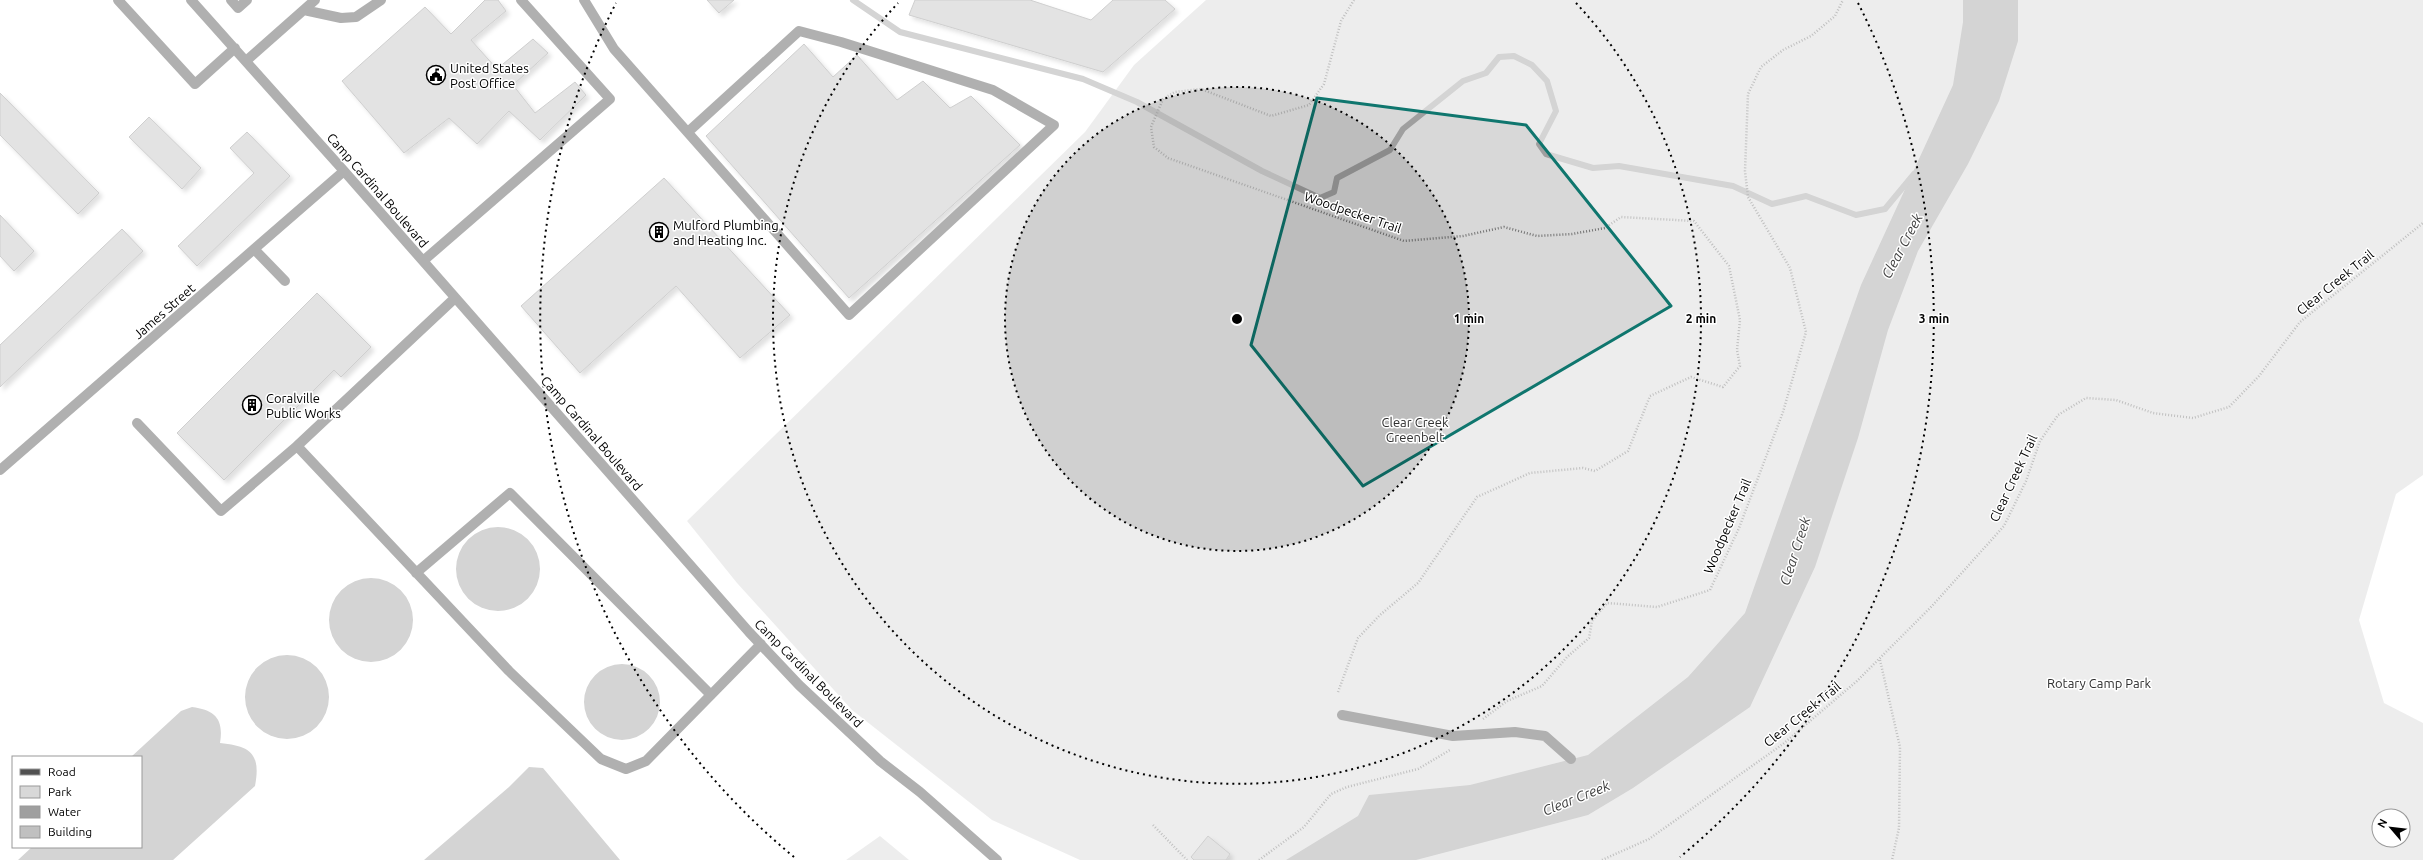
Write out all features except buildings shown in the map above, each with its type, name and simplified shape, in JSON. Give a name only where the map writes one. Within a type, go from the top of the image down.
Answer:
[{"type":"street","points":[[118,0],[195,84],[234,48]]},
{"type":"street","name":"Camp Cardinal Boulevard","points":[[191,0],[344,170],[455,298],[799,685],[880,761],[920,792],[997,860]]},
{"type":"street","points":[[231,0],[238,8],[247,0]]},
{"type":"street","points":[[246,61],[315,0]]},
{"type":"street","points":[[304,10],[341,18],[356,17],[381,0]]},
{"type":"street","points":[[423,261],[610,99],[521,0]]},
{"type":"street","points":[[584,0],[614,49],[849,315],[1054,125],[993,90],[841,42],[799,31],[688,132]]},
{"type":"street","name":"James Street","points":[[0,470],[344,170]]},
{"type":"street","points":[[254,249],[286,281]]},
{"type":"street","points":[[137,423],[221,510],[297,446],[455,298]]},
{"type":"street","points":[[297,446],[509,671],[601,759],[626,769],[646,761],[761,644]]},
{"type":"street","points":[[416,573],[510,492],[711,695]]},
{"type":"street","points":[[1342,715],[1453,736],[1515,732],[1545,736],[1571,759]]},
{"type":"path","name":"Woodpecker Trail","points":[[1338,692],[1358,638],[1380,615],[1418,584],[1477,497],[1530,473],[1583,468],[1595,471],[1628,451],[1650,396],[1691,377],[1723,387],[1740,366],[1737,350],[1740,320],[1729,266],[1694,222],[1621,217],[1605,228],[1572,234],[1538,236],[1504,227],[1463,236],[1404,241],[1168,158],[1154,147],[1152,127],[1163,99],[1175,92],[1201,89],[1271,116],[1309,105],[1324,84],[1341,21],[1354,0]]},
{"type":"path","name":"Woodpecker Trail","points":[[1476,723],[1507,701],[1542,686],[1567,657],[1589,638],[1592,621],[1607,602],[1657,607],[1710,590],[1739,528],[1783,412],[1806,332],[1790,268],[1748,197],[1745,171],[1748,94],[1761,67],[1783,50],[1811,36],[1835,16],[1843,0]]},
{"type":"path","name":"Clear Creek Trail","points":[[1602,860],[1649,839],[1783,744],[1857,681],[1932,606],[2004,526],[2026,480],[2040,441],[2058,415],[2086,398],[2116,400],[2153,413],[2193,418],[2228,407],[2260,376],[2300,322],[2423,223]]},
{"type":"path","points":[[1879,659],[1900,747],[1899,828],[1892,860]]},
{"type":"path","points":[[1259,860],[1304,827],[1331,794],[1347,787],[1418,769],[1450,752],[1453,736]]},
{"type":"path","points":[[1153,825],[1187,860]]},
{"type":"highlighted area","points":[[1317,98],[1526,125],[1671,306],[1363,486],[1251,345]]},
{"type":"green space","name":"Clear Creek Greenbelt","points":[[1206,0],[2423,0],[2423,475],[2396,494],[2359,620],[2384,703],[2423,723],[2423,860],[1080,860],[992,820],[852,710],[737,583],[687,521],[1085,132],[1134,65]]},
{"type":"green space","points":[[880,836],[909,860],[846,860]]},
{"type":"water","name":"Clear Creek","points":[[1963,0],[2018,0],[2018,41],[1999,101],[1968,164],[1918,251],[1888,330],[1858,438],[1815,567],[1750,707],[1633,788],[1588,815],[1416,860],[1286,860],[1358,816],[1369,795],[1470,785],[1588,755],[1688,677],[1745,613],[1861,285],[1953,85],[1963,22]]},
{"type":"water","points":[[498,527],[506,528],[521,534],[533,546],[539,561],[539,577],[533,592],[521,604],[506,610],[498,611],[490,610],[475,604],[463,592],[457,577],[456,569],[457,561],[463,546],[475,534],[490,528]]},
{"type":"water","points":[[371,578],[379,579],[394,585],[406,597],[412,612],[412,628],[406,643],[394,655],[379,661],[371,662],[363,661],[348,655],[336,643],[330,628],[329,620],[330,612],[336,597],[348,585],[363,579]]},
{"type":"water","points":[[287,655],[295,656],[310,662],[322,674],[328,689],[328,705],[322,720],[310,732],[295,738],[287,739],[279,738],[264,732],[252,720],[246,705],[245,697],[246,689],[252,674],[264,662],[279,656]]},
{"type":"water","points":[[622,664],[636,667],[649,675],[657,688],[660,702],[657,716],[649,729],[636,737],[622,740],[608,737],[595,729],[587,716],[584,702],[587,688],[595,675],[608,667]]},
{"type":"water","points":[[192,707],[200,708],[212,713],[216,717],[221,728],[220,743],[231,744],[246,749],[255,759],[255,786],[173,860],[18,860],[31,848],[142,848],[142,756],[132,756],[181,711]]},
{"type":"water","points":[[529,767],[543,768],[620,860],[424,860],[509,787]]},
{"type":"waterway","points":[[853,0],[900,32],[1083,79],[1137,102],[1262,171],[1320,198],[1334,192],[1337,178],[1390,150],[1403,129],[1463,81],[1486,73],[1499,57],[1514,56],[1532,65],[1547,81],[1556,111],[1539,144],[1546,154],[1593,168],[1619,166],[1733,186],[1772,204],[1806,196],[1856,215],[1885,209],[1914,174]]},
{"type":"place","name":"United States Post Office","points":[[436,75]]},
{"type":"place","name":"Mulford Plumbing and Heating Inc.","points":[[659,232]]},
{"type":"place","name":"Coralville Public Works","points":[[252,405]]},
{"type":"park label","name":"Rotary Camp Park","points":[[2099,683]]}]
